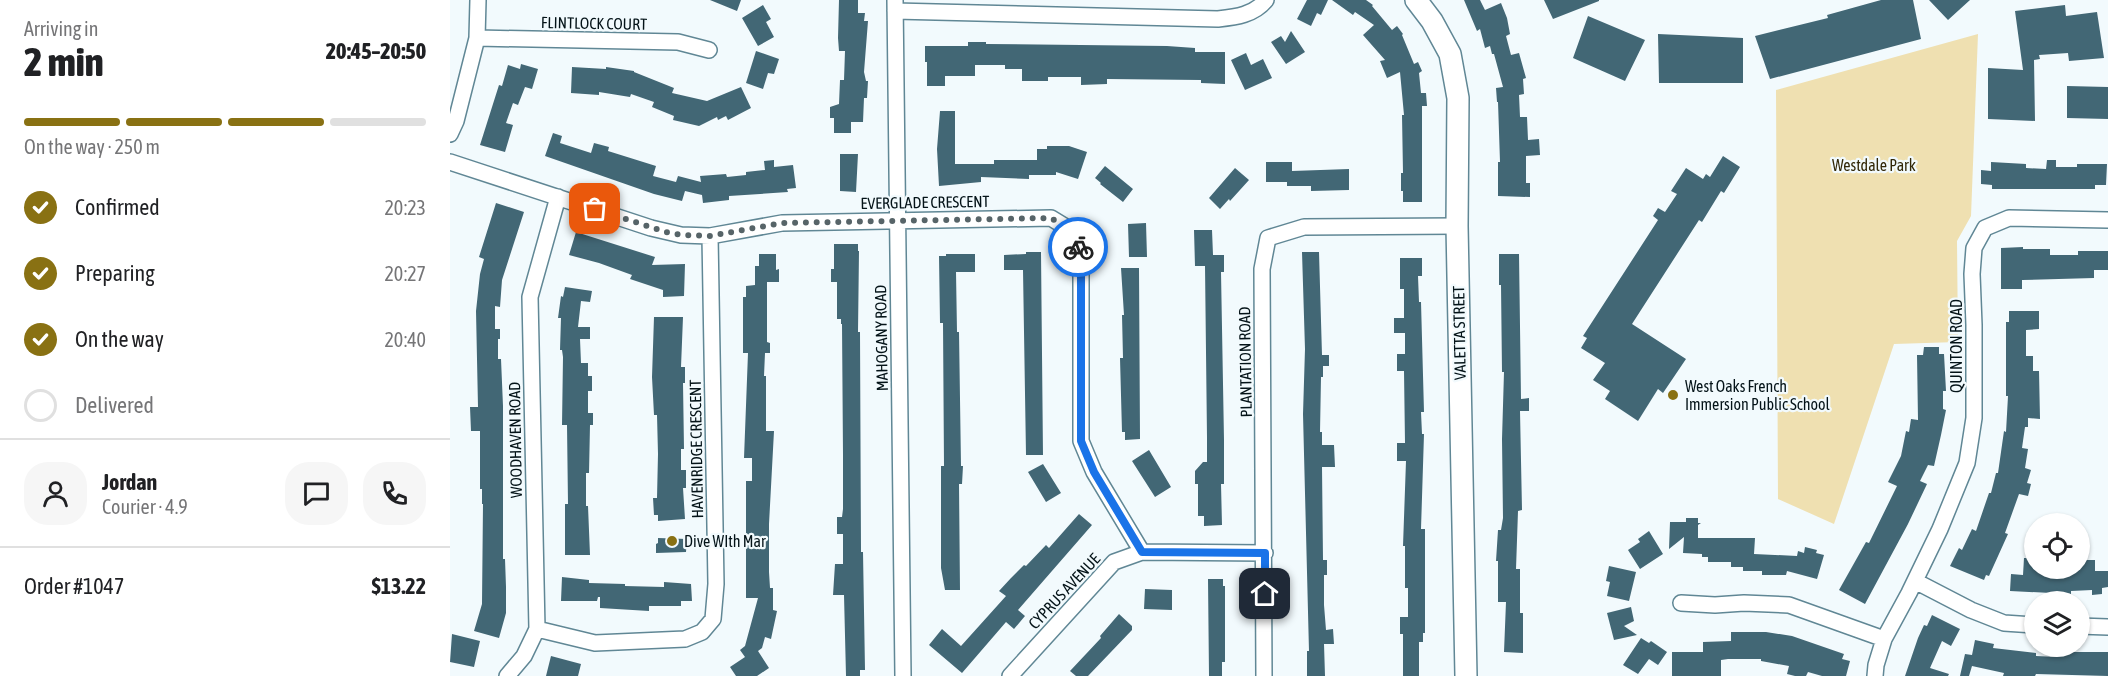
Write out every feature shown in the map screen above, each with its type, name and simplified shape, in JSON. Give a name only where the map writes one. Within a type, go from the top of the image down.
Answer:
[{"type":"street","points":[[450,134],[459,110],[477,38],[478,0]]},
{"type":"street","points":[[895,6],[1218,19],[1243,16],[1262,6],[1266,0]]},
{"type":"street","name":"VALETTA STREET","points":[[1416,0],[1432,21],[1450,54],[1458,98],[1457,226],[1466,676]]},
{"type":"street","name":"MAHOGANY ROAD","points":[[895,6],[903,676]]},
{"type":"street","name":"FLINTLOCK COURT","points":[[477,38],[678,42],[709,50]]},
{"type":"street","name":"EVERGLADE CRESCENT","points":[[450,162],[651,228],[681,235],[710,236],[782,223],[1051,218],[1069,229],[1081,252],[1081,441],[1094,472],[1142,552]]},
{"type":"street","name":"WOODHAVEN ROAD","points":[[507,676],[524,656],[537,629],[530,297],[558,197]]},
{"type":"street","name":"QUINTON ROAD","points":[[1875,676],[1884,639],[1915,581],[1954,497],[1966,463],[1974,418],[1972,274],[1974,248],[1985,228],[2009,218],[2108,220]]},
{"type":"street","name":"PLANTATION ROAD","points":[[1264,676],[1262,269],[1268,238],[1304,227],[1457,226]]},
{"type":"street","name":"HAVENRIDGE CRESCENT","points":[[537,629],[595,643],[685,639],[702,632],[713,619],[716,584],[710,236]]},
{"type":"street","name":"CYPRUS AVENUE","points":[[1010,676],[1114,562],[1142,552],[1265,553]]},
{"type":"street","points":[[1915,581],[1971,610],[2004,622],[2024,624]]},
{"type":"street","points":[[1681,603],[1789,605],[1884,639]]},
{"type":"street","points":[[2090,626],[2108,627]]},
{"type":"green space","name":"Westdale Park","points":[[1978,34],[1971,216],[1957,241],[1958,342],[1894,344],[1834,524],[1778,499],[1776,90]]},
{"type":"building","points":[[710,0],[741,0],[737,11]]},
{"type":"building","points":[[839,0],[858,0],[858,13],[865,13],[864,21],[868,21],[864,72],[866,81],[868,81],[867,98],[864,98],[863,122],[851,122],[851,133],[834,133],[834,118],[830,118],[830,107],[839,104],[840,80],[844,80],[845,51],[839,51],[838,38]]},
{"type":"building","points":[[1307,0],[1328,0],[1321,15],[1317,13],[1311,26],[1297,19]]},
{"type":"building","points":[[1332,0],[1366,0],[1373,5],[1392,30],[1397,26],[1403,34],[1414,64],[1418,62],[1422,71],[1419,73],[1421,93],[1426,93],[1427,106],[1422,106],[1422,202],[1403,202],[1403,191],[1401,191],[1402,115],[1404,115],[1400,72],[1387,78],[1380,61],[1385,60],[1363,35],[1374,25],[1355,12],[1353,15]]},
{"type":"building","points":[[1464,0],[1480,0],[1485,10],[1501,3],[1507,18],[1510,34],[1506,36],[1511,55],[1519,53],[1526,78],[1523,79],[1524,94],[1519,95],[1520,117],[1527,117],[1528,140],[1539,139],[1540,155],[1526,156],[1526,183],[1530,183],[1530,197],[1498,196],[1498,162],[1500,162],[1496,88],[1503,87],[1494,54],[1490,46],[1485,48],[1480,29],[1477,31]]},
{"type":"building","points":[[1544,0],[1599,0],[1599,1],[1553,19]]},
{"type":"building","points":[[1881,0],[1913,0],[1921,39],[1770,79],[1755,36],[1828,18],[1827,15]]},
{"type":"building","points":[[1929,0],[1970,0],[1948,20]]},
{"type":"building","points":[[763,5],[771,19],[766,22],[774,37],[758,46],[742,18]]},
{"type":"building","points":[[2065,5],[2066,16],[2097,12],[2104,58],[2069,61],[2068,53],[2039,55],[2040,59],[2034,60],[2035,121],[1988,119],[1988,68],[2023,70],[2015,11]]},
{"type":"building","points":[[1588,16],[1645,40],[1625,81],[1573,58]]},
{"type":"building","points":[[1291,31],[1305,52],[1286,64],[1271,42],[1281,36],[1285,42]]},
{"type":"building","points":[[1658,34],[1743,38],[1743,83],[1659,83]]},
{"type":"building","points":[[968,42],[1167,46],[1195,48],[1195,52],[1225,52],[1225,84],[1201,83],[1201,80],[1107,79],[1107,84],[1081,85],[1081,77],[1048,77],[1048,81],[1022,81],[1022,69],[1005,69],[1005,65],[975,65],[975,76],[945,76],[945,86],[927,86],[925,46],[968,46]]},
{"type":"building","points":[[756,51],[779,59],[774,74],[768,73],[763,89],[746,83]]},
{"type":"building","points":[[1246,53],[1251,65],[1263,59],[1272,78],[1245,90],[1231,60]]},
{"type":"building","points":[[521,64],[538,69],[532,89],[525,87],[518,105],[513,103],[506,123],[513,125],[505,152],[480,145],[499,85],[502,86],[508,65],[520,69]]},
{"type":"building","points":[[572,67],[606,69],[606,67],[634,71],[674,88],[672,93],[707,101],[741,87],[751,108],[728,120],[726,116],[718,120],[717,117],[699,126],[673,120],[674,116],[652,107],[654,102],[631,94],[630,97],[599,92],[599,95],[571,93]]},
{"type":"building","points":[[2067,86],[2108,87],[2108,119],[2067,118]]},
{"type":"building","points":[[940,111],[955,111],[955,164],[994,164],[994,160],[1037,160],[1037,149],[1047,149],[1047,146],[1069,146],[1087,152],[1078,179],[1056,172],[1056,175],[1029,175],[1029,179],[981,177],[981,182],[939,186],[937,149]]},
{"type":"building","points":[[553,133],[562,136],[560,143],[591,153],[594,143],[609,147],[608,151],[656,166],[653,176],[676,182],[678,176],[701,182],[700,176],[746,175],[746,172],[765,170],[764,161],[774,160],[774,167],[793,165],[796,188],[787,189],[788,192],[729,196],[729,200],[703,203],[702,195],[685,191],[682,201],[654,194],[545,156]]},
{"type":"building","points":[[840,154],[858,154],[856,192],[840,191]]},
{"type":"building","points":[[1723,156],[1740,167],[1724,193],[1721,191],[1702,222],[1699,220],[1632,324],[1686,359],[1663,393],[1658,389],[1638,421],[1605,399],[1610,391],[1593,380],[1605,363],[1581,348],[1587,338],[1583,336],[1658,220],[1653,216],[1658,208],[1665,212],[1677,194],[1671,191],[1686,168],[1703,179],[1706,174],[1710,177]]},
{"type":"building","points":[[2047,160],[2056,160],[2056,167],[2107,164],[2106,185],[2095,185],[2095,189],[1992,189],[1992,185],[1981,184],[1981,170],[1991,171],[1991,162],[2026,164],[2026,168],[2046,169]]},
{"type":"building","points":[[1266,162],[1292,162],[1292,171],[1349,169],[1349,190],[1311,191],[1311,186],[1287,186],[1287,182],[1266,182]]},
{"type":"building","points":[[1105,166],[1133,189],[1123,202],[1095,178]]},
{"type":"building","points":[[1235,168],[1249,180],[1220,209],[1209,198]]},
{"type":"building","points":[[496,203],[524,212],[502,280],[500,307],[495,306],[495,329],[500,329],[498,359],[501,359],[503,406],[503,559],[505,559],[506,587],[506,613],[499,638],[474,631],[482,604],[483,504],[482,489],[480,489],[480,431],[471,431],[470,407],[478,407],[476,311],[484,259],[479,257]]},
{"type":"building","points":[[1146,223],[1147,257],[1129,257],[1128,224]]},
{"type":"building","points":[[1194,230],[1212,230],[1213,255],[1224,255],[1224,272],[1221,272],[1224,440],[1224,484],[1221,484],[1222,525],[1204,526],[1204,516],[1198,516],[1198,484],[1195,484],[1195,471],[1203,462],[1207,462],[1205,266],[1195,266]]},
{"type":"building","points":[[576,232],[655,257],[652,265],[685,264],[684,296],[663,297],[663,290],[630,279],[632,275],[569,255]]},
{"type":"building","points":[[834,244],[858,244],[859,251],[861,552],[863,552],[865,670],[860,670],[860,676],[846,676],[844,595],[833,595],[835,564],[843,564],[843,534],[837,534],[837,517],[842,517],[843,509],[842,324],[841,319],[837,319],[837,282],[831,282],[831,269],[834,269]]},
{"type":"building","points":[[2023,247],[2023,249],[2050,249],[2050,255],[2078,255],[2078,251],[2108,251],[2108,270],[2094,270],[2094,278],[2022,280],[2022,289],[2001,289],[2001,248]]},
{"type":"building","points":[[1026,252],[1041,252],[1043,455],[1026,455],[1023,270],[1004,270],[1004,255],[1026,254]]},
{"type":"building","points":[[1302,252],[1319,252],[1322,355],[1329,355],[1329,366],[1323,366],[1323,377],[1321,377],[1320,432],[1322,432],[1322,445],[1334,445],[1335,467],[1322,467],[1323,560],[1327,560],[1327,575],[1324,575],[1324,605],[1326,630],[1333,629],[1334,644],[1324,644],[1325,676],[1307,676],[1307,651],[1309,651],[1303,414],[1305,349]]},
{"type":"building","points":[[759,254],[776,254],[776,270],[779,269],[779,282],[767,282],[767,342],[770,343],[770,353],[765,353],[764,376],[766,376],[766,431],[774,431],[769,572],[770,588],[773,588],[773,610],[777,611],[771,639],[765,637],[762,648],[758,651],[769,668],[757,676],[736,676],[730,667],[745,657],[740,650],[745,646],[758,598],[746,598],[746,481],[752,481],[752,458],[744,458],[748,353],[743,353],[743,297],[746,297],[746,286],[755,285],[755,266],[759,266]]},
{"type":"building","points":[[946,254],[975,254],[975,272],[956,272],[961,466],[963,466],[962,484],[959,484],[960,590],[945,590],[941,568],[941,466],[944,466],[943,323],[940,323],[939,256],[946,256]]},
{"type":"building","points":[[1499,254],[1519,254],[1521,399],[1529,398],[1529,411],[1520,411],[1522,510],[1518,511],[1516,569],[1520,569],[1523,653],[1504,652],[1506,602],[1498,602],[1498,561],[1496,561],[1498,530],[1501,530],[1503,518],[1504,372],[1502,372]]},
{"type":"building","points":[[1400,258],[1422,258],[1422,276],[1418,276],[1419,302],[1421,302],[1424,412],[1421,412],[1422,434],[1424,434],[1421,529],[1425,529],[1425,633],[1423,633],[1423,642],[1419,642],[1419,676],[1403,676],[1403,634],[1400,634],[1400,617],[1408,617],[1408,588],[1405,588],[1405,546],[1403,546],[1406,461],[1397,461],[1397,443],[1405,443],[1404,371],[1397,371],[1397,354],[1405,354],[1405,333],[1394,333],[1394,318],[1404,318],[1404,289],[1400,289]]},
{"type":"building","points":[[1121,268],[1139,268],[1140,439],[1125,440],[1125,432],[1122,432],[1120,358],[1123,358],[1122,315],[1124,315]]},
{"type":"building","points":[[565,287],[592,291],[590,302],[581,301],[578,327],[590,327],[590,339],[580,339],[581,363],[588,363],[588,376],[592,376],[592,391],[588,391],[588,413],[593,413],[593,425],[590,425],[589,473],[586,473],[590,555],[565,555],[565,504],[568,504],[567,425],[562,425],[563,357],[562,350],[560,350],[561,318],[558,318],[561,296],[563,297]]},
{"type":"building","points":[[2009,311],[2039,311],[2039,329],[2026,330],[2026,356],[2033,356],[2033,371],[2039,371],[2040,419],[2028,418],[2028,427],[2025,427],[2022,448],[2028,449],[2025,468],[2031,470],[2027,483],[2031,484],[2028,496],[2019,494],[2005,533],[2008,534],[1989,576],[1986,575],[1984,580],[1950,566],[1959,548],[1962,550],[1972,529],[1976,531],[1996,473],[1998,473],[2004,431],[2006,432],[2008,396],[2006,396],[2006,322],[2009,322]]},
{"type":"building","points":[[654,317],[683,317],[681,367],[685,367],[685,383],[683,383],[684,449],[681,449],[681,470],[686,470],[686,488],[683,488],[685,519],[658,521],[658,515],[654,515],[653,498],[657,498],[658,454],[657,415],[654,415],[652,377]]},
{"type":"building","points":[[1924,347],[1939,347],[1939,354],[1944,354],[1946,391],[1943,391],[1943,409],[1946,410],[1934,466],[1928,465],[1920,481],[1927,484],[1865,604],[1839,590],[1866,542],[1869,543],[1897,486],[1888,482],[1901,456],[1911,419],[1918,420],[1917,355],[1923,355]]},
{"type":"building","points":[[1149,450],[1171,487],[1155,497],[1132,461]]},
{"type":"building","points":[[1043,464],[1061,493],[1046,502],[1028,472]]},
{"type":"building","points":[[1079,514],[1092,525],[1018,610],[1025,616],[1014,629],[1006,622],[962,673],[929,645],[942,629],[961,646],[1006,596],[999,591],[1046,545],[1049,548]]},
{"type":"building","points":[[1686,518],[1698,518],[1698,523],[1701,523],[1698,525],[1698,538],[1755,538],[1754,554],[1797,556],[1798,551],[1804,553],[1805,547],[1817,550],[1816,553],[1824,555],[1817,579],[1787,571],[1786,575],[1762,575],[1762,571],[1743,571],[1743,567],[1731,567],[1731,562],[1708,562],[1708,557],[1702,557],[1702,554],[1683,553],[1684,537],[1669,549],[1670,522],[1686,522]]},
{"type":"building","points":[[1649,531],[1663,554],[1640,569],[1628,550],[1640,542],[1638,539]]},
{"type":"building","name":"Dive WIth Mar","points":[[658,538],[687,539],[686,552],[656,553]]},
{"type":"building","points":[[2024,558],[2024,579],[2090,579],[2090,560],[2095,560],[2095,571],[2108,571],[2108,587],[2102,588],[2102,594],[2092,595],[2092,590],[2010,591],[2011,574],[2023,575]]},
{"type":"building","points":[[1609,566],[1636,572],[1629,601],[1607,596],[1610,582],[1606,581]]},
{"type":"building","points":[[562,577],[589,580],[589,583],[625,584],[625,586],[664,587],[664,582],[691,584],[692,601],[681,601],[681,606],[649,606],[649,611],[600,608],[600,597],[597,601],[561,601]]},
{"type":"building","points":[[1208,579],[1223,579],[1223,586],[1225,586],[1225,662],[1222,662],[1222,676],[1209,676]]},
{"type":"building","points":[[1145,589],[1172,590],[1172,610],[1144,609]]},
{"type":"building","points":[[1631,607],[1634,621],[1624,626],[1637,635],[1614,640],[1607,613]]},
{"type":"building","points":[[1119,614],[1132,626],[1132,630],[1088,676],[1076,676],[1070,671],[1101,638],[1100,636]]},
{"type":"building","points":[[1932,615],[1960,629],[1951,646],[1942,641],[1930,668],[1949,674],[1948,676],[1905,676],[1918,638]]},
{"type":"building","points":[[1731,632],[1766,632],[1792,636],[1844,654],[1842,659],[1850,661],[1846,676],[1822,676],[1808,672],[1806,676],[1795,676],[1787,674],[1789,666],[1761,661],[1761,659],[1728,659],[1721,660],[1721,676],[1672,676],[1672,652],[1703,652],[1703,642],[1731,641]]},
{"type":"building","points":[[452,634],[480,641],[474,667],[450,662]]},
{"type":"building","points":[[1641,638],[1649,643],[1651,641],[1667,652],[1658,665],[1649,659],[1638,674],[1623,665]]},
{"type":"building","points":[[1975,640],[1994,644],[1993,648],[2024,652],[2024,657],[2090,657],[2090,652],[2108,652],[2108,676],[2036,674],[2035,676],[2003,676],[2004,673],[1972,666],[1969,676],[1960,676],[1965,654],[1972,655]]},
{"type":"building","points":[[551,656],[581,664],[578,676],[546,676]]},
{"type":"way so far","points":[[595,209],[666,232],[710,236],[782,223],[1051,218],[1069,229],[1078,247]]},
{"type":"place","name":"West Oaks French Immersion Public School","points":[[1673,395]]},
{"type":"place","name":"Dive WIth Mar","points":[[672,541]]},
{"type":"route","points":[[1078,247],[1081,252],[1081,441],[1094,472],[1142,552],[1265,553],[1265,594]]}]
